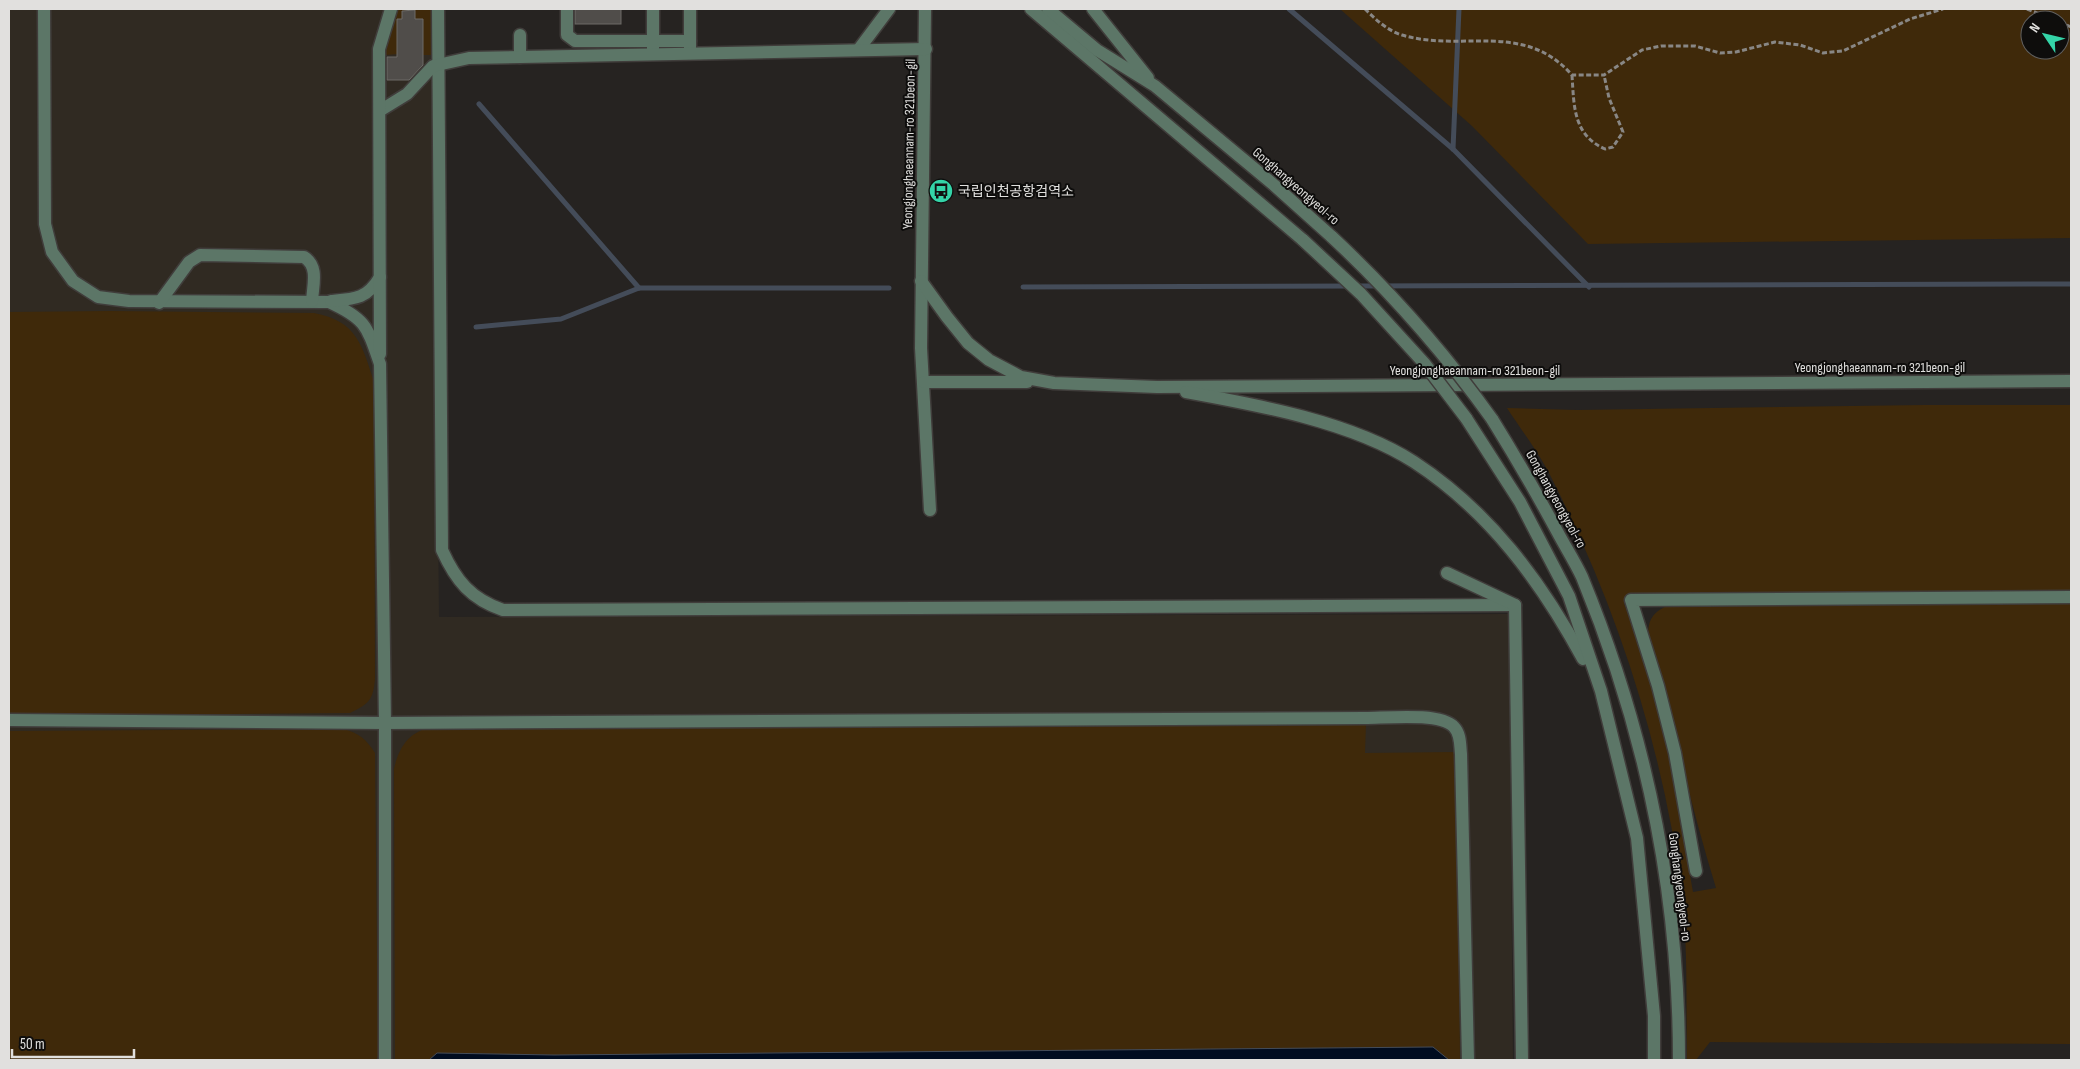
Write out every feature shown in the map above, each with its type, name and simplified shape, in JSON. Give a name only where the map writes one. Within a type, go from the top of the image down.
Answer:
[{"type":"street","points":[[44,9],[45,224],[52,252],[73,281],[98,297],[159,303],[329,302],[360,297],[373,290],[380,277]]},
{"type":"street","points":[[385,1060],[385,723],[380,364],[379,49],[391,9]]},
{"type":"street","points":[[438,9],[442,550],[450,570],[466,589],[482,603],[503,610],[1515,605]]},
{"type":"street","points":[[567,9],[567,35],[575,41],[653,47]]},
{"type":"street","points":[[653,9],[653,47]]},
{"type":"street","points":[[690,9],[690,47]]},
{"type":"street","points":[[859,48],[889,9]]},
{"type":"street","name":"Yeongjonghaeannam-ro 321beon-gil","points":[[925,9],[921,348],[930,510]]},
{"type":"street","points":[[1031,9],[1304,240],[1361,294],[1424,363],[1466,418],[1520,502],[1568,596],[1600,691],[1637,838],[1654,1016],[1654,1060]]},
{"type":"street","points":[[1048,9],[1097,50],[1155,86]]},
{"type":"street","points":[[1093,9],[1155,86]]},
{"type":"street","points":[[520,35],[520,57]]},
{"type":"street","points":[[380,110],[407,94],[433,66],[469,58],[520,57],[653,47],[926,49]]},
{"type":"street","name":"Gonghangyeongyeol-ro","points":[[1155,86],[1274,185],[1332,237],[1411,316],[1458,372],[1492,419],[1529,480],[1581,575],[1630,709],[1652,797],[1668,895],[1679,1027],[1679,1060]]},
{"type":"street","points":[[159,303],[189,262],[200,255],[304,257],[311,261],[314,269],[312,301]]},
{"type":"street","name":"Yeongjonghaeannam-ro 321beon-gil","points":[[921,281],[968,343],[989,360],[1021,376],[1054,383],[1157,387],[2071,381]]},
{"type":"street","points":[[329,302],[352,312],[362,320],[369,333],[380,364]]},
{"type":"street","points":[[924,382],[1054,383]]},
{"type":"street","points":[[1157,387],[1259,405],[1316,421],[1369,440],[1413,461],[1457,493],[1492,526],[1517,555],[1566,626],[1600,691]]},
{"type":"street","points":[[1447,573],[1515,605]]},
{"type":"street","points":[[1696,871],[1675,753],[1658,686],[1631,600],[2071,597]]},
{"type":"street","points":[[1515,605],[1522,1060]]},
{"type":"street","points":[[9,720],[385,723],[1384,718],[1442,720],[1454,727],[1459,736],[1461,754],[1468,1060]]},
{"type":"path","points":[[1365,9],[1382,25],[1402,35],[1426,39],[1520,43],[1559,60],[1572,75],[1573,100],[1578,121],[1586,138],[1605,149],[1613,147],[1623,132],[1609,98],[1604,75]]},
{"type":"path","points":[[1572,75],[1604,75],[1642,50],[1661,46],[1695,46],[1720,53],[1736,52],[1776,42],[1800,45],[1823,53],[1843,51],[1910,18],[1943,9]]},
{"type":"shaded area","points":[[9,9],[433,9],[439,617],[1509,614],[1513,1060],[9,1060]]},
{"type":"shaded area","points":[[396,9],[433,9],[433,55],[423,55],[423,19],[415,19],[415,10],[402,11],[402,19],[397,19],[399,54],[384,55]]},
{"type":"shaded area","points":[[1340,9],[2071,9],[2071,238],[1588,244],[1472,126]]},
{"type":"shaded area","points":[[9,312],[314,313],[340,322],[356,337],[366,357],[374,382],[375,679],[371,697],[362,707],[350,713],[9,716]]},
{"type":"shaded area","points":[[2071,405],[2071,593],[1626,598],[1624,603],[1650,678],[1666,741],[1693,892],[1716,888],[1694,812],[1663,684],[1650,647],[1649,625],[1657,611],[1666,606],[1681,602],[2071,600],[2071,1044],[1710,1042],[1696,1060],[1687,1060],[1686,956],[1682,894],[1663,784],[1649,730],[1615,624],[1573,521],[1548,471],[1507,408],[1577,410]]},
{"type":"shaded area","points":[[1366,723],[1365,753],[1457,752],[1460,1060],[395,1060],[394,769],[404,744],[413,735],[425,729]]},
{"type":"shaded area","points":[[343,729],[362,737],[375,753],[378,1056],[376,1060],[9,1060],[9,731]]},
{"type":"water","points":[[1433,1047],[1449,1060],[429,1060],[437,1053],[554,1055]]},
{"type":"building","points":[[575,9],[621,9],[621,24],[575,24]]},
{"type":"building","points":[[415,10],[415,19],[423,19],[423,65],[409,80],[387,80],[387,57],[397,57],[397,19],[402,19],[402,11]]},
{"type":"waterway","points":[[1289,9],[1453,149],[1589,287]]},
{"type":"waterway","points":[[1453,149],[1459,9]]},
{"type":"waterway","points":[[479,104],[639,288]]},
{"type":"waterway","points":[[1023,287],[2071,284]]},
{"type":"waterway","points":[[476,327],[561,319],[639,288],[889,288]]},
{"type":"place","name":"국립인천공항검역소","points":[[941,191]]}]
